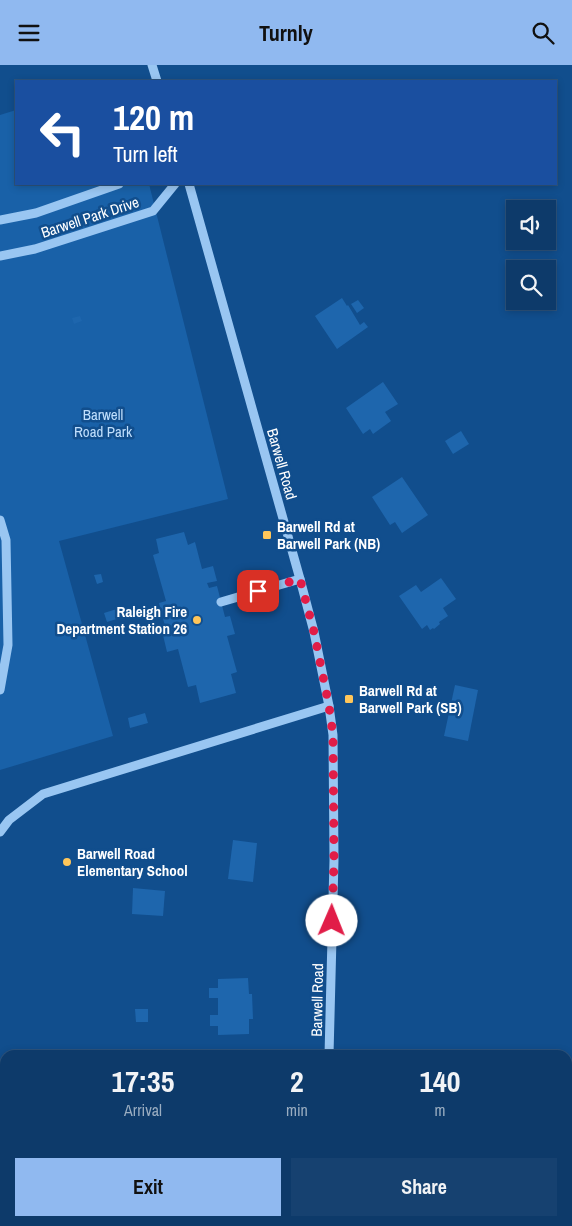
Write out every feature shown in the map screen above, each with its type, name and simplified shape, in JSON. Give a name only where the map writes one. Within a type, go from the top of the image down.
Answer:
[{"type":"street","points":[[152,65],[157,80]]},
{"type":"street","name":"Barwell Park Drive","points":[[0,220],[36,213],[116,185]]},
{"type":"street","name":"Barwell Park Drive","points":[[0,256],[35,249],[153,211],[174,185]]},
{"type":"street","name":"Barwell Road","points":[[189,185],[300,579],[314,632],[329,706],[333,735],[334,851],[330,1050]]},
{"type":"street","points":[[0,520],[6,540],[8,637],[0,689]]},
{"type":"street","points":[[221,602],[300,579]]},
{"type":"street","points":[[0,831],[9,820],[43,794],[329,706]]},
{"type":"green space","name":"Barwell Road Park","points":[[15,110],[15,185],[149,185],[228,499],[59,541],[113,736],[0,770],[0,115]]},
{"type":"building","points":[[342,298],[360,325],[364,322],[368,327],[337,349],[315,316]]},
{"type":"building","points":[[358,300],[364,308],[357,313],[351,304]]},
{"type":"building","points":[[80,316],[82,321],[74,324],[72,318]]},
{"type":"building","points":[[383,382],[398,404],[385,412],[391,421],[373,434],[370,429],[363,434],[346,408]]},
{"type":"building","points":[[461,431],[469,444],[453,454],[445,441]]},
{"type":"building","points":[[402,477],[428,515],[402,533],[395,522],[390,525],[372,497]]},
{"type":"building","name":"Raleigh Fire Department Station 26","points":[[184,532],[188,545],[195,542],[202,569],[213,566],[217,581],[207,583],[209,588],[217,586],[225,617],[230,616],[235,634],[227,636],[237,672],[231,674],[236,693],[200,703],[196,685],[188,687],[178,649],[167,652],[162,631],[166,630],[159,603],[166,601],[153,555],[159,553],[156,539]]},
{"type":"building","points":[[101,574],[103,582],[97,584],[94,575]]},
{"type":"building","points":[[441,578],[456,599],[443,608],[448,616],[439,622],[440,624],[434,629],[430,630],[427,625],[422,629],[399,596],[416,585],[421,592]]},
{"type":"building","points":[[120,608],[123,617],[107,622],[104,613]]},
{"type":"building","points":[[455,685],[478,690],[468,741],[444,736]]},
{"type":"building","points":[[145,713],[148,723],[130,728],[128,718]]},
{"type":"building","points":[[233,840],[257,843],[253,882],[228,879]]},
{"type":"building","points":[[133,888],[165,891],[163,916],[132,914]]},
{"type":"building","points":[[248,978],[249,994],[252,994],[253,1019],[249,1019],[249,1034],[218,1035],[218,1026],[210,1026],[210,1015],[218,1015],[218,998],[209,998],[209,988],[218,988],[218,979]]},
{"type":"building","points":[[135,1009],[148,1009],[148,1022],[136,1022]]},
{"type":"place","name":"Barwell Rd at Barwell Park (NB)","points":[[267,535]]},
{"type":"place","name":"Raleigh Fire Department Station 26","points":[[197,620]]},
{"type":"place","name":"Barwell Rd at Barwell Park (SB)","points":[[349,699]]},
{"type":"place","name":"Barwell Road Elementary School","points":[[67,862]]},
{"type":"route","points":[[258,591],[300,579],[314,632],[333,735],[334,860],[332,921]]}]
